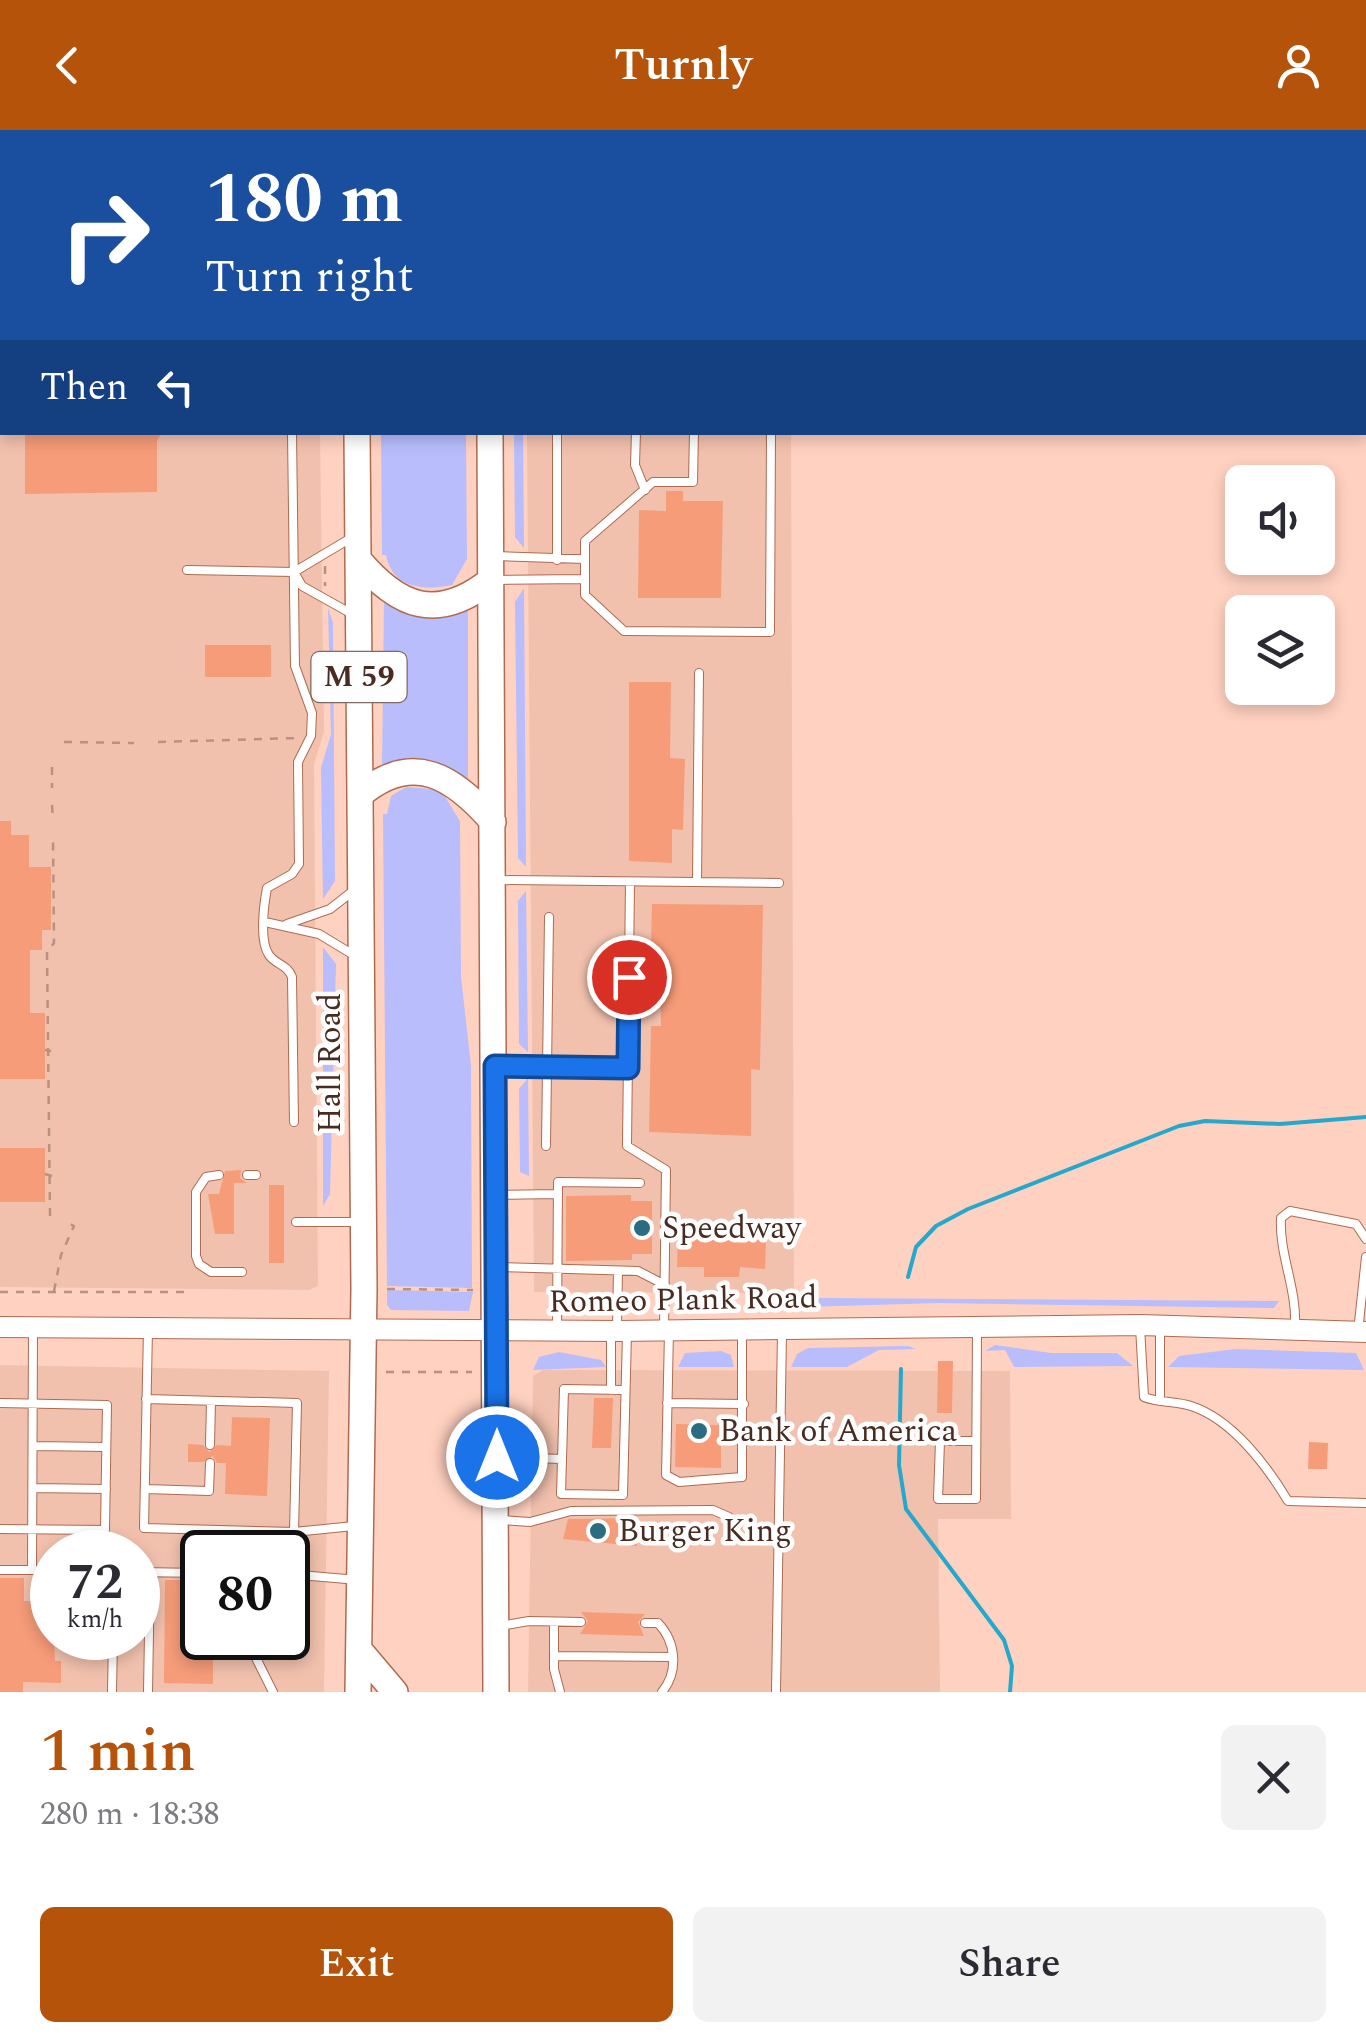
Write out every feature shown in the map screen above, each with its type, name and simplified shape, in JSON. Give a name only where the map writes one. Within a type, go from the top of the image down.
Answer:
[{"type":"highway","name":"Hall Road","points":[[358,435],[364,1222],[362,1653],[358,1692]]},
{"type":"highway","points":[[474,1692],[496,1680],[498,1332],[490,435]]},
{"type":"highway","points":[[358,559],[388,593],[412,603],[453,602],[491,568]]},
{"type":"highway","points":[[360,796],[391,776],[434,774],[462,789],[493,822]]},
{"type":"highway","points":[[362,1653],[395,1692]]},
{"type":"main road","name":"Romeo Plank Road","points":[[0,1327],[498,1332],[1150,1326],[1362,1332]]},
{"type":"lane","points":[[292,435],[295,666],[312,713],[311,736],[298,762],[299,864],[292,874],[267,888],[265,922],[267,951],[286,966],[292,977],[294,1122]]},
{"type":"lane","points":[[556,435],[557,560]]},
{"type":"lane","points":[[636,435],[635,465],[644,490]]},
{"type":"lane","points":[[694,435],[693,482],[653,482],[585,541],[585,594],[624,631],[770,632],[771,435]]},
{"type":"lane","points":[[187,570],[294,572],[339,548],[358,532]]},
{"type":"lane","points":[[491,568],[585,559]]},
{"type":"lane","points":[[491,568],[585,579]]},
{"type":"lane","points":[[294,572],[302,586],[340,603],[358,620]]},
{"type":"lane","points":[[697,882],[699,673]]},
{"type":"lane","points":[[494,880],[779,883]]},
{"type":"lane","points":[[630,882],[627,1146],[666,1170],[666,1475],[679,1482],[742,1477],[742,1329]]},
{"type":"lane","points":[[288,924],[330,909],[360,884]]},
{"type":"lane","points":[[546,1146],[549,917]]},
{"type":"lane","points":[[265,922],[288,924],[329,938],[361,960]]},
{"type":"lane","points":[[495,1066],[628,1068]]},
{"type":"lane","points":[[219,1175],[206,1177],[196,1192],[196,1256],[198,1264],[211,1272],[242,1272]]},
{"type":"lane","points":[[557,1331],[558,1182],[640,1183]]},
{"type":"lane","points":[[496,1195],[557,1194]]},
{"type":"lane","points":[[1295,1330],[1294,1284],[1280,1238],[1281,1218],[1290,1211],[1356,1224],[1366,1239]]},
{"type":"lane","points":[[296,1222],[364,1222]]},
{"type":"lane","points":[[1362,1332],[1366,1257]]},
{"type":"lane","points":[[497,1267],[638,1271],[665,1286]]},
{"type":"lane","points":[[618,1271],[618,1331],[626,1390],[623,1495],[561,1494],[564,1389],[626,1390]]},
{"type":"lane","points":[[976,1442],[940,1441],[938,1499],[976,1499],[977,1326]]},
{"type":"lane","points":[[1150,1326],[1140,1389],[1144,1397],[1188,1405],[1214,1417],[1268,1470],[1288,1501],[1366,1503]]},
{"type":"lane","points":[[1150,1326],[1160,1401]]},
{"type":"lane","points":[[33,1327],[33,1529]]},
{"type":"lane","points":[[776,1692],[782,1328]]},
{"type":"lane","points":[[148,1329],[144,1528],[219,1530]]},
{"type":"lane","points":[[610,1390],[618,1331]]},
{"type":"lane","points":[[146,1399],[297,1403],[294,1530]]},
{"type":"lane","points":[[210,1445],[211,1401]]},
{"type":"lane","points":[[667,1402],[744,1404]]},
{"type":"lane","points":[[0,1404],[107,1405],[104,1530],[0,1528]]},
{"type":"lane","points":[[35,1446],[106,1447]]},
{"type":"lane","points":[[497,1457],[562,1459]]},
{"type":"lane","points":[[144,1489],[209,1490],[210,1462]]},
{"type":"lane","points":[[34,1488],[106,1489]]},
{"type":"lane","points":[[496,1520],[530,1522],[571,1511],[712,1510],[730,1517]]},
{"type":"lane","points":[[310,1531],[363,1526]]},
{"type":"lane","points":[[0,1570],[30,1570]]},
{"type":"lane","points":[[310,1576],[362,1580]]},
{"type":"lane","points":[[554,1622],[560,1692]]},
{"type":"lane","points":[[496,1626],[580,1622]]},
{"type":"lane","points":[[645,1623],[658,1623],[668,1633],[672,1657],[668,1684],[662,1692]]},
{"type":"lane","points":[[554,1656],[672,1657]]},
{"type":"lane","points":[[112,1692],[113,1660]]},
{"type":"lane","points":[[148,1692],[149,1660]]},
{"type":"lane","points":[[257,1660],[273,1692]]},
{"type":"path","points":[[325,564],[325,586]]},
{"type":"path","points":[[158,742],[288,742],[300,737]]},
{"type":"path","points":[[64,742],[134,742]]},
{"type":"path","points":[[52,766],[52,788]]},
{"type":"path","points":[[52,805],[52,821]]},
{"type":"path","points":[[50,1216],[47,952],[54,943],[53,836]]},
{"type":"path","points":[[54,1292],[60,1255],[74,1226],[70,1224]]},
{"type":"path","points":[[387,1289],[472,1290]]},
{"type":"path","points":[[0,1292],[188,1292]]},
{"type":"path","points":[[386,1372],[472,1372]]},
{"type":"shaded area","points":[[0,435],[320,435],[324,732],[314,764],[318,1286],[309,1290],[0,1287]]},
{"type":"shaded area","points":[[381,435],[466,435],[467,559],[452,585],[411,585],[395,574],[386,555],[382,555]]},
{"type":"shaded area","points":[[514,435],[523,435],[524,548],[515,537]]},
{"type":"shaded area","points":[[527,435],[791,435],[794,1293],[534,1292]]},
{"type":"shaded area","points":[[524,588],[526,867],[518,858],[515,602]]},
{"type":"shaded area","points":[[384,603],[411,614],[468,611],[468,780],[437,763],[382,765]]},
{"type":"shaded area","points":[[328,608],[333,623],[335,881],[323,899],[321,768],[331,734]]},
{"type":"shaded area","points":[[406,787],[433,789],[444,795],[460,821],[461,977],[471,1066],[472,1288],[387,1286],[383,814],[387,814],[391,796]]},
{"type":"shaded area","points":[[526,891],[528,1052],[519,1044],[518,901]]},
{"type":"shaded area","points":[[323,947],[336,964],[330,1194],[323,1206]]},
{"type":"shaded area","points":[[528,1078],[529,1176],[520,1172],[519,1089]]},
{"type":"shaded area","points":[[387,1290],[473,1292],[469,1311],[391,1310]]},
{"type":"shaded area","points":[[781,1297],[1279,1301],[1274,1308],[939,1303],[803,1307]]},
{"type":"shaded area","points":[[995,1345],[1051,1353],[1117,1353],[1133,1366],[1014,1367],[1005,1350],[985,1351]]},
{"type":"shaded area","points":[[808,1348],[916,1349],[879,1350],[847,1367],[791,1367],[797,1354]]},
{"type":"shaded area","points":[[1236,1349],[1356,1353],[1364,1370],[1168,1367],[1179,1356]]},
{"type":"shaded area","points":[[721,1351],[731,1355],[734,1367],[678,1367],[685,1353]]},
{"type":"shaded area","points":[[559,1352],[601,1360],[606,1367],[533,1370],[539,1357]]},
{"type":"shaded area","points":[[0,1365],[329,1371],[324,1692],[0,1692]]},
{"type":"shaded area","points":[[543,1370],[1010,1371],[1011,1519],[938,1519],[940,1692],[528,1692],[533,1376]]},
{"type":"building","points":[[25,435],[160,435],[157,492],[25,494]]},
{"type":"building","points":[[666,491],[683,491],[683,501],[723,501],[721,598],[638,598],[639,510],[666,511]]},
{"type":"building","points":[[205,645],[271,645],[271,677],[205,677]]},
{"type":"building","points":[[629,682],[671,682],[670,758],[685,759],[683,830],[672,829],[672,863],[629,861]]},
{"type":"building","points":[[0,821],[11,821],[11,835],[29,835],[29,867],[51,867],[51,930],[42,930],[42,950],[30,950],[30,1013],[45,1013],[45,1079],[0,1079]]},
{"type":"building","points":[[652,904],[763,905],[760,1070],[751,1069],[751,1136],[649,1132],[651,1026],[661,1026],[660,982],[650,982]]},
{"type":"building","points":[[0,1148],[45,1148],[45,1202],[0,1202]]},
{"type":"building","points":[[241,1170],[240,1178],[247,1183],[234,1183],[234,1234],[215,1234],[208,1194],[219,1194],[225,1171]]},
{"type":"building","points":[[269,1185],[284,1185],[284,1263],[269,1263]]},
{"type":"building","points":[[631,1195],[631,1201],[652,1201],[652,1254],[632,1254],[632,1260],[566,1261],[566,1196]]},
{"type":"building","points":[[678,1237],[766,1240],[765,1269],[740,1267],[739,1277],[704,1277],[704,1267],[677,1267]]},
{"type":"building","points":[[938,1361],[953,1361],[952,1413],[937,1413]]},
{"type":"building","points":[[594,1398],[613,1398],[611,1448],[592,1448]]},
{"type":"building","points":[[232,1417],[270,1418],[267,1496],[225,1494],[226,1463],[217,1463],[213,1456],[203,1462],[188,1462],[188,1444],[203,1445],[209,1452],[217,1445],[231,1446]]},
{"type":"building","points":[[676,1424],[721,1425],[721,1468],[675,1467]]},
{"type":"building","points":[[1309,1442],[1328,1443],[1327,1469],[1308,1469]]},
{"type":"building","points":[[637,1518],[637,1546],[563,1539],[568,1519]]},
{"type":"building","points":[[0,1578],[24,1578],[24,1601],[30,1601],[30,1660],[61,1661],[61,1683],[23,1682],[23,1692],[0,1692]]},
{"type":"building","points":[[165,1580],[180,1580],[180,1660],[213,1660],[213,1684],[164,1683]]},
{"type":"building","points":[[581,1612],[645,1614],[638,1622],[644,1636],[580,1634],[588,1621]]},
{"type":"waterway","points":[[908,1277],[916,1247],[936,1226],[968,1209],[1179,1126],[1205,1121],[1280,1124],[1366,1117]]},
{"type":"waterway","points":[[901,1369],[899,1465],[906,1509],[1004,1640],[1012,1666],[1010,1692]]},
{"type":"place","name":"Speedway","points":[[642,1228]]},
{"type":"place","name":"Bank of America","points":[[699,1431]]},
{"type":"place","name":"Burger King","points":[[598,1531]]},
{"type":"route","points":[[497,1457],[495,1066],[628,1068],[629,977]]}]
